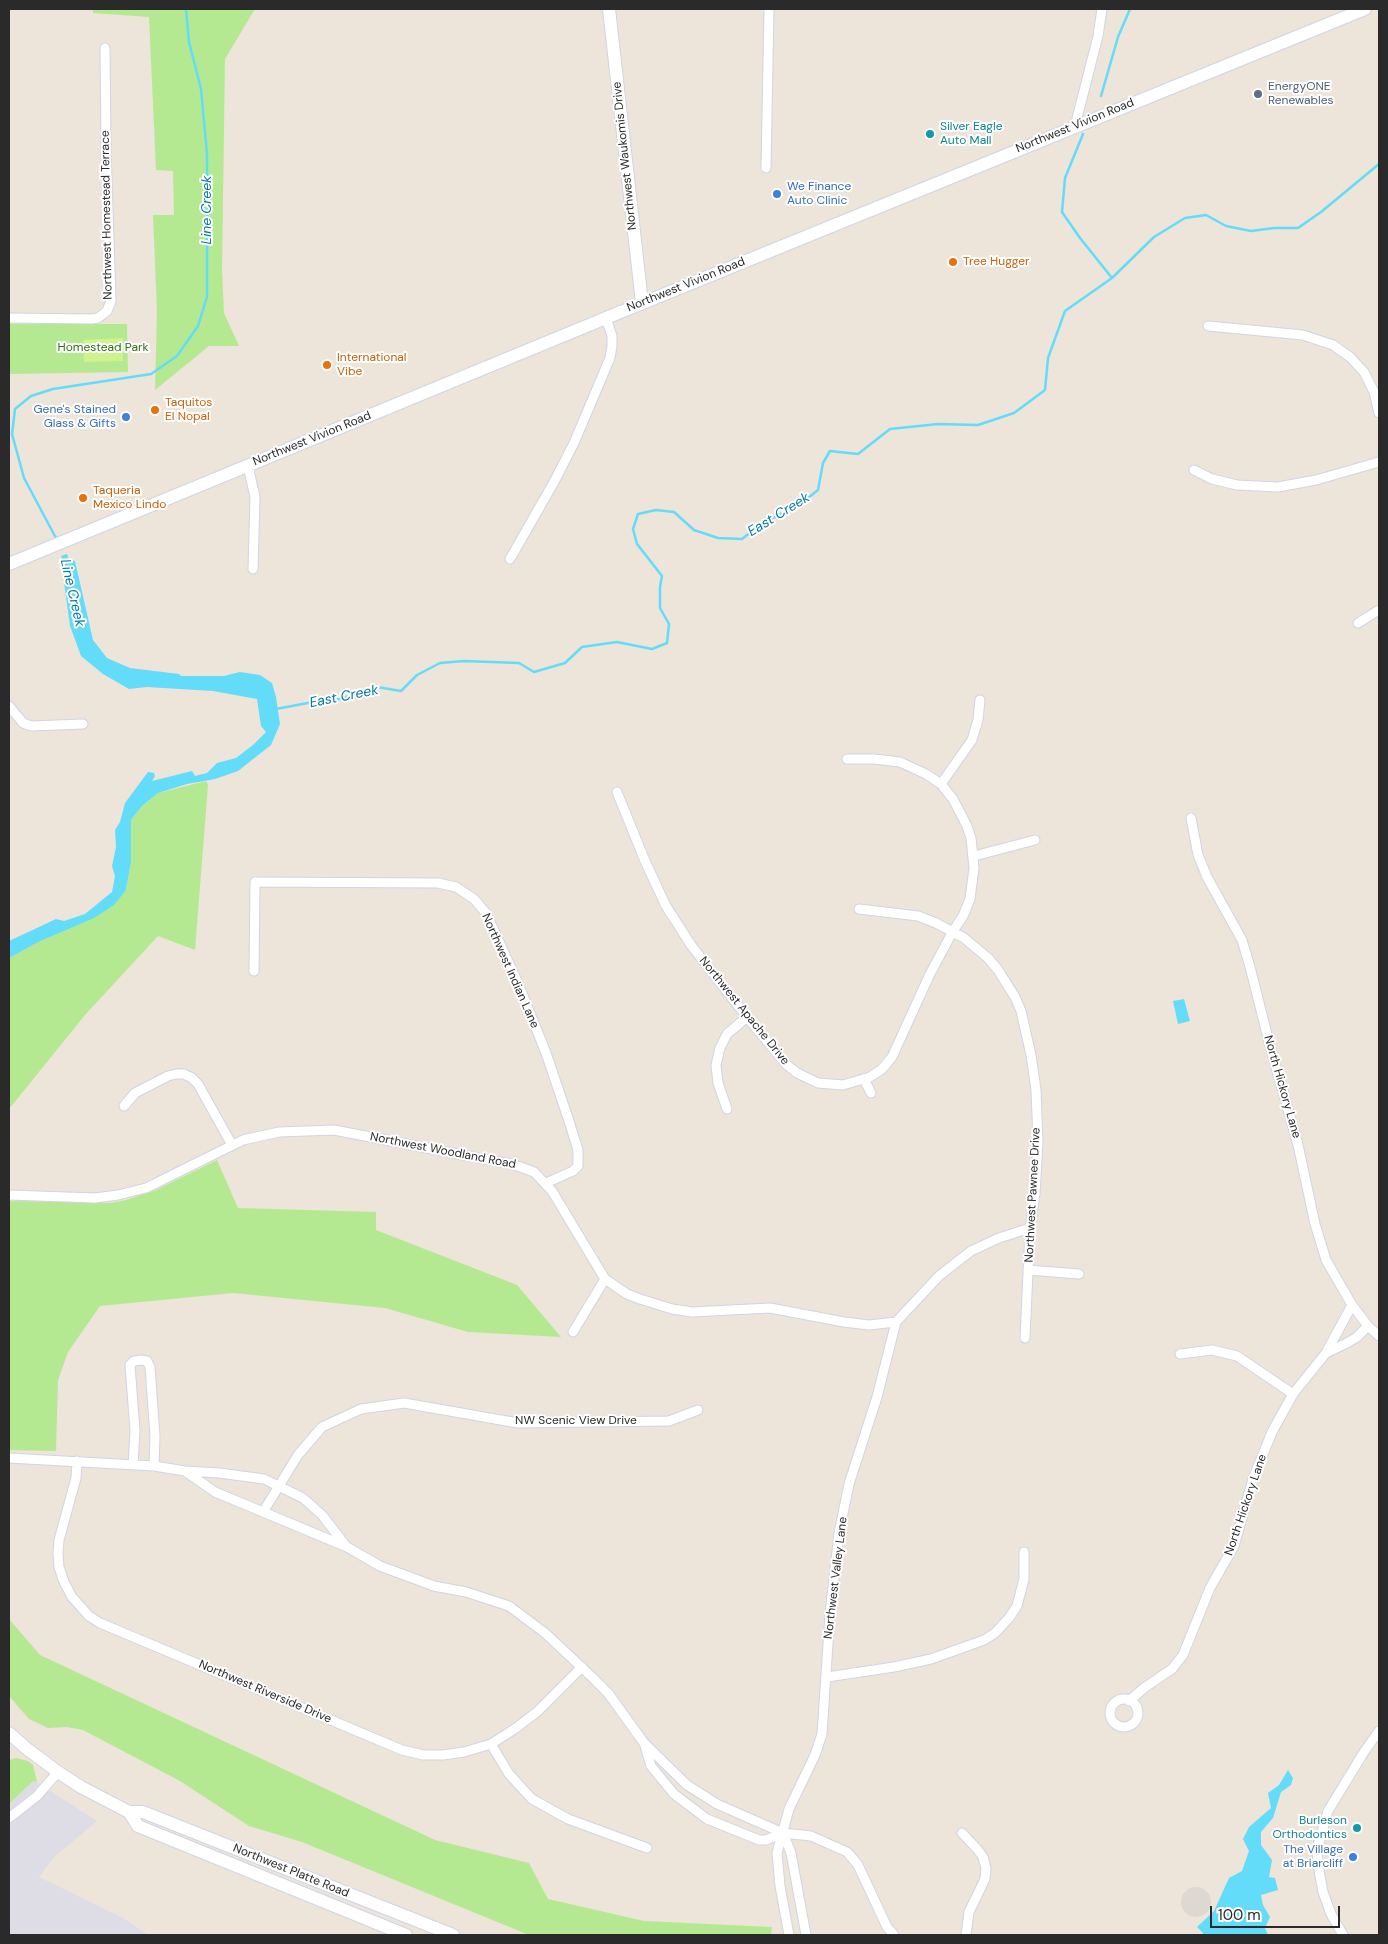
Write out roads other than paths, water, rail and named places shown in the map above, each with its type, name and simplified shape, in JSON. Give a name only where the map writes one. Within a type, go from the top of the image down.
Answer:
[{"type":"main road","name":"Northwest Waukomis Drive","points":[[609,9],[642,303]]},
{"type":"main road","name":"Northwest Vivion Road","points":[[9,564],[642,303],[1365,9]]},
{"type":"main road","name":"Northwest Platte Road","points":[[10,1737],[81,1787],[129,1812],[143,1812],[453,1935]]},
{"type":"main road","name":"Northwest Platte Road","points":[[129,1812],[138,1826],[406,1935]]},
{"type":"street","points":[[766,168],[769,9]]},
{"type":"street","points":[[1075,126],[1098,36],[1102,9]]},
{"type":"street","name":"Northwest Homestead Terrace","points":[[9,318],[98,318],[107,311],[111,301],[105,48]]},
{"type":"street","points":[[510,559],[574,443],[610,358],[612,336],[606,318]]},
{"type":"street","points":[[1208,326],[1303,335],[1333,345],[1350,357],[1364,372],[1374,392],[1379,413]]},
{"type":"street","points":[[1194,470],[1222,482],[1258,487],[1278,487],[1316,480],[1379,462]]},
{"type":"street","points":[[248,466],[255,497],[253,569]]},
{"type":"street","points":[[1358,623],[1379,610]]},
{"type":"street","points":[[847,760],[874,759],[900,762],[926,774],[941,784],[972,740],[978,720],[980,700]]},
{"type":"street","points":[[9,706],[23,723],[31,726],[83,724]]},
{"type":"street","name":"Northwest Apache Drive","points":[[617,792],[645,861],[666,906],[691,945],[787,1065],[797,1073],[818,1083],[843,1085],[864,1079],[882,1069],[892,1056],[930,974],[963,916],[972,890],[974,856],[971,838],[964,818],[953,798],[941,784]]},
{"type":"street","name":"North Hickory Lane","points":[[1130,1701],[1144,1688],[1172,1669],[1183,1655],[1210,1588],[1234,1546],[1253,1479],[1272,1432],[1293,1394],[1326,1353],[1352,1305],[1326,1260],[1315,1224],[1294,1129],[1250,966],[1242,940],[1207,877],[1198,855],[1191,818]]},
{"type":"street","points":[[974,856],[1035,840]]},
{"type":"street","name":"Northwest Indian Lane","points":[[254,971],[255,882],[438,883],[456,887],[474,899],[486,914],[518,981],[546,1053],[578,1150],[578,1166],[573,1171],[546,1182]]},
{"type":"street","name":"Northwest Pawnee Drive","points":[[859,909],[918,916],[953,931],[976,948],[998,970],[1015,997],[1026,1026],[1037,1116],[1037,1168],[1030,1228],[1025,1338]]},
{"type":"street","points":[[727,1108],[718,1083],[716,1065],[720,1048],[728,1034],[747,1017]]},
{"type":"street","points":[[124,1106],[135,1093],[168,1076],[184,1074],[198,1084],[232,1145]]},
{"type":"street","points":[[864,1079],[870,1093]]},
{"type":"street","name":"Northwest Woodland Road","points":[[9,1195],[95,1198],[118,1195],[146,1188],[232,1145],[269,1133],[334,1130],[515,1165],[534,1172],[546,1182],[552,1191],[605,1279],[633,1297],[672,1309],[692,1312],[770,1308],[869,1325],[896,1322]]},
{"type":"street","points":[[896,1322],[939,1276],[971,1251],[999,1238],[1030,1228]]},
{"type":"street","points":[[1028,1270],[1079,1274]]},
{"type":"street","points":[[573,1332],[605,1279]]},
{"type":"street","points":[[1352,1305],[1368,1326],[1379,1336]]},
{"type":"street","name":"Northwest Valley Lane","points":[[789,1935],[780,1886],[777,1853],[789,1809],[819,1745],[824,1717],[830,1614],[839,1533],[849,1484],[877,1397],[896,1322]]},
{"type":"street","name":"North Hickory Lane","points":[[1326,1353],[1336,1350],[1357,1337],[1368,1326]]},
{"type":"street","points":[[1180,1354],[1212,1350],[1237,1356],[1293,1394]]},
{"type":"street","points":[[132,1465],[135,1431],[130,1366],[134,1361],[141,1360],[147,1361],[150,1367],[155,1436],[154,1466]]},
{"type":"street","name":"NW Scenic View Drive","points":[[263,1512],[298,1455],[322,1427],[361,1409],[404,1402],[518,1423],[669,1421],[698,1410]]},
{"type":"street","points":[[9,1458],[154,1466],[185,1472],[219,1473],[264,1479],[303,1498],[322,1515],[347,1548]]},
{"type":"street","name":"Northwest Riverside Drive","points":[[77,1461],[76,1478],[59,1540],[59,1567],[72,1597],[89,1616],[100,1623],[402,1750],[442,1755],[464,1752],[491,1744],[538,1711],[582,1667]]},
{"type":"street","points":[[185,1472],[216,1492],[347,1548],[380,1566],[434,1586],[466,1592],[509,1606],[545,1632],[608,1693],[644,1743],[687,1785],[717,1804],[783,1833],[811,1836],[836,1847],[853,1858],[864,1876],[887,1927],[894,1935]]},
{"type":"street","points":[[827,1676],[931,1660],[984,1640],[996,1633],[1017,1606],[1024,1579],[1024,1552]]},
{"type":"street","points":[[1343,1935],[1331,1914],[1323,1892],[1317,1848],[1328,1811],[1379,1731]]},
{"type":"street","points":[[644,1743],[651,1766],[674,1794],[707,1819],[758,1840],[766,1840],[783,1833]]},
{"type":"street","points":[[491,1744],[509,1774],[532,1799],[568,1819],[647,1848]]},
{"type":"street","points":[[9,1818],[37,1796],[58,1772]]},
{"type":"street","points":[[783,1833],[790,1853],[806,1935]]},
{"type":"street","points":[[962,1833],[978,1850],[986,1868],[985,1879],[969,1912],[966,1935]]},
{"type":"water","points":[[67,554],[69,560],[75,561],[93,640],[107,658],[130,668],[179,674],[181,676],[224,676],[240,672],[260,675],[272,683],[280,724],[271,745],[238,771],[215,779],[187,784],[158,793],[142,806],[131,820],[131,862],[126,890],[114,905],[94,918],[38,942],[9,958],[9,941],[56,919],[64,921],[85,914],[112,892],[115,876],[112,866],[116,847],[115,830],[120,822],[125,803],[148,772],[154,773],[155,776],[152,781],[192,771],[195,776],[207,773],[217,763],[236,758],[266,732],[261,726],[257,699],[213,691],[147,687],[129,689],[103,674],[81,656],[70,626],[62,568],[64,565],[61,556]]},
{"type":"water","points":[[1184,999],[1190,1021],[1178,1024],[1173,1001]]},
{"type":"water","points":[[1288,1770],[1293,1778],[1291,1785],[1281,1792],[1273,1818],[1261,1832],[1261,1845],[1272,1860],[1269,1877],[1275,1878],[1278,1890],[1261,1895],[1263,1905],[1270,1917],[1265,1928],[1268,1935],[1202,1935],[1203,1933],[1197,1927],[1214,1911],[1229,1878],[1242,1871],[1249,1851],[1243,1839],[1249,1827],[1271,1808],[1268,1793],[1279,1785]]},
{"type":"waterway","name":"Line Creek","points":[[57,540],[24,478],[12,434],[15,409],[31,396],[53,389],[151,374],[177,356],[198,326],[207,297],[207,154],[201,89],[189,42],[186,9]]},
{"type":"waterway","name":"East Creek","points":[[1101,96],[1118,37],[1130,9]]},
{"type":"waterway","name":"East Creek","points":[[276,709],[340,699],[377,687],[401,691],[417,675],[440,663],[464,661],[519,663],[534,672],[565,663],[582,647],[617,642],[652,649],[667,643],[669,624],[660,608],[662,576],[637,544],[633,529],[638,514],[656,510],[674,512],[694,530],[718,538],[742,539],[764,522],[798,506],[818,490],[823,463],[830,451],[858,454],[890,429],[938,424],[978,425],[1014,413],[1045,390],[1048,358],[1065,311],[1112,278],[1062,212],[1065,178],[1083,134]]},
{"type":"waterway","points":[[1112,278],[1154,237],[1185,218],[1206,215],[1226,226],[1251,231],[1274,228],[1298,228],[1321,212],[1379,164]]},
{"type":"place","name":"EnergyONE Renewables","points":[[1258,94]]},
{"type":"place","name":"Silver Eagle Auto Mall","points":[[930,134]]},
{"type":"place","name":"We Finance Auto Clinic","points":[[777,194]]},
{"type":"place","name":"Tree Hugger","points":[[953,262]]},
{"type":"place","name":"International Vibe","points":[[327,365]]},
{"type":"place","name":"Taquitos El Nopal","points":[[155,410]]},
{"type":"place","name":"Gene's Stained Glass & Gifts","points":[[126,417]]},
{"type":"place","name":"Taqueria Mexico Lindo","points":[[83,498]]},
{"type":"place","name":"Burleson Orthodontics","points":[[1357,1828]]},
{"type":"place","name":"The Village at Briarcliff","points":[[1353,1857]]},
{"type":"park label","name":"Homestead Park","points":[[103,348]]}]
